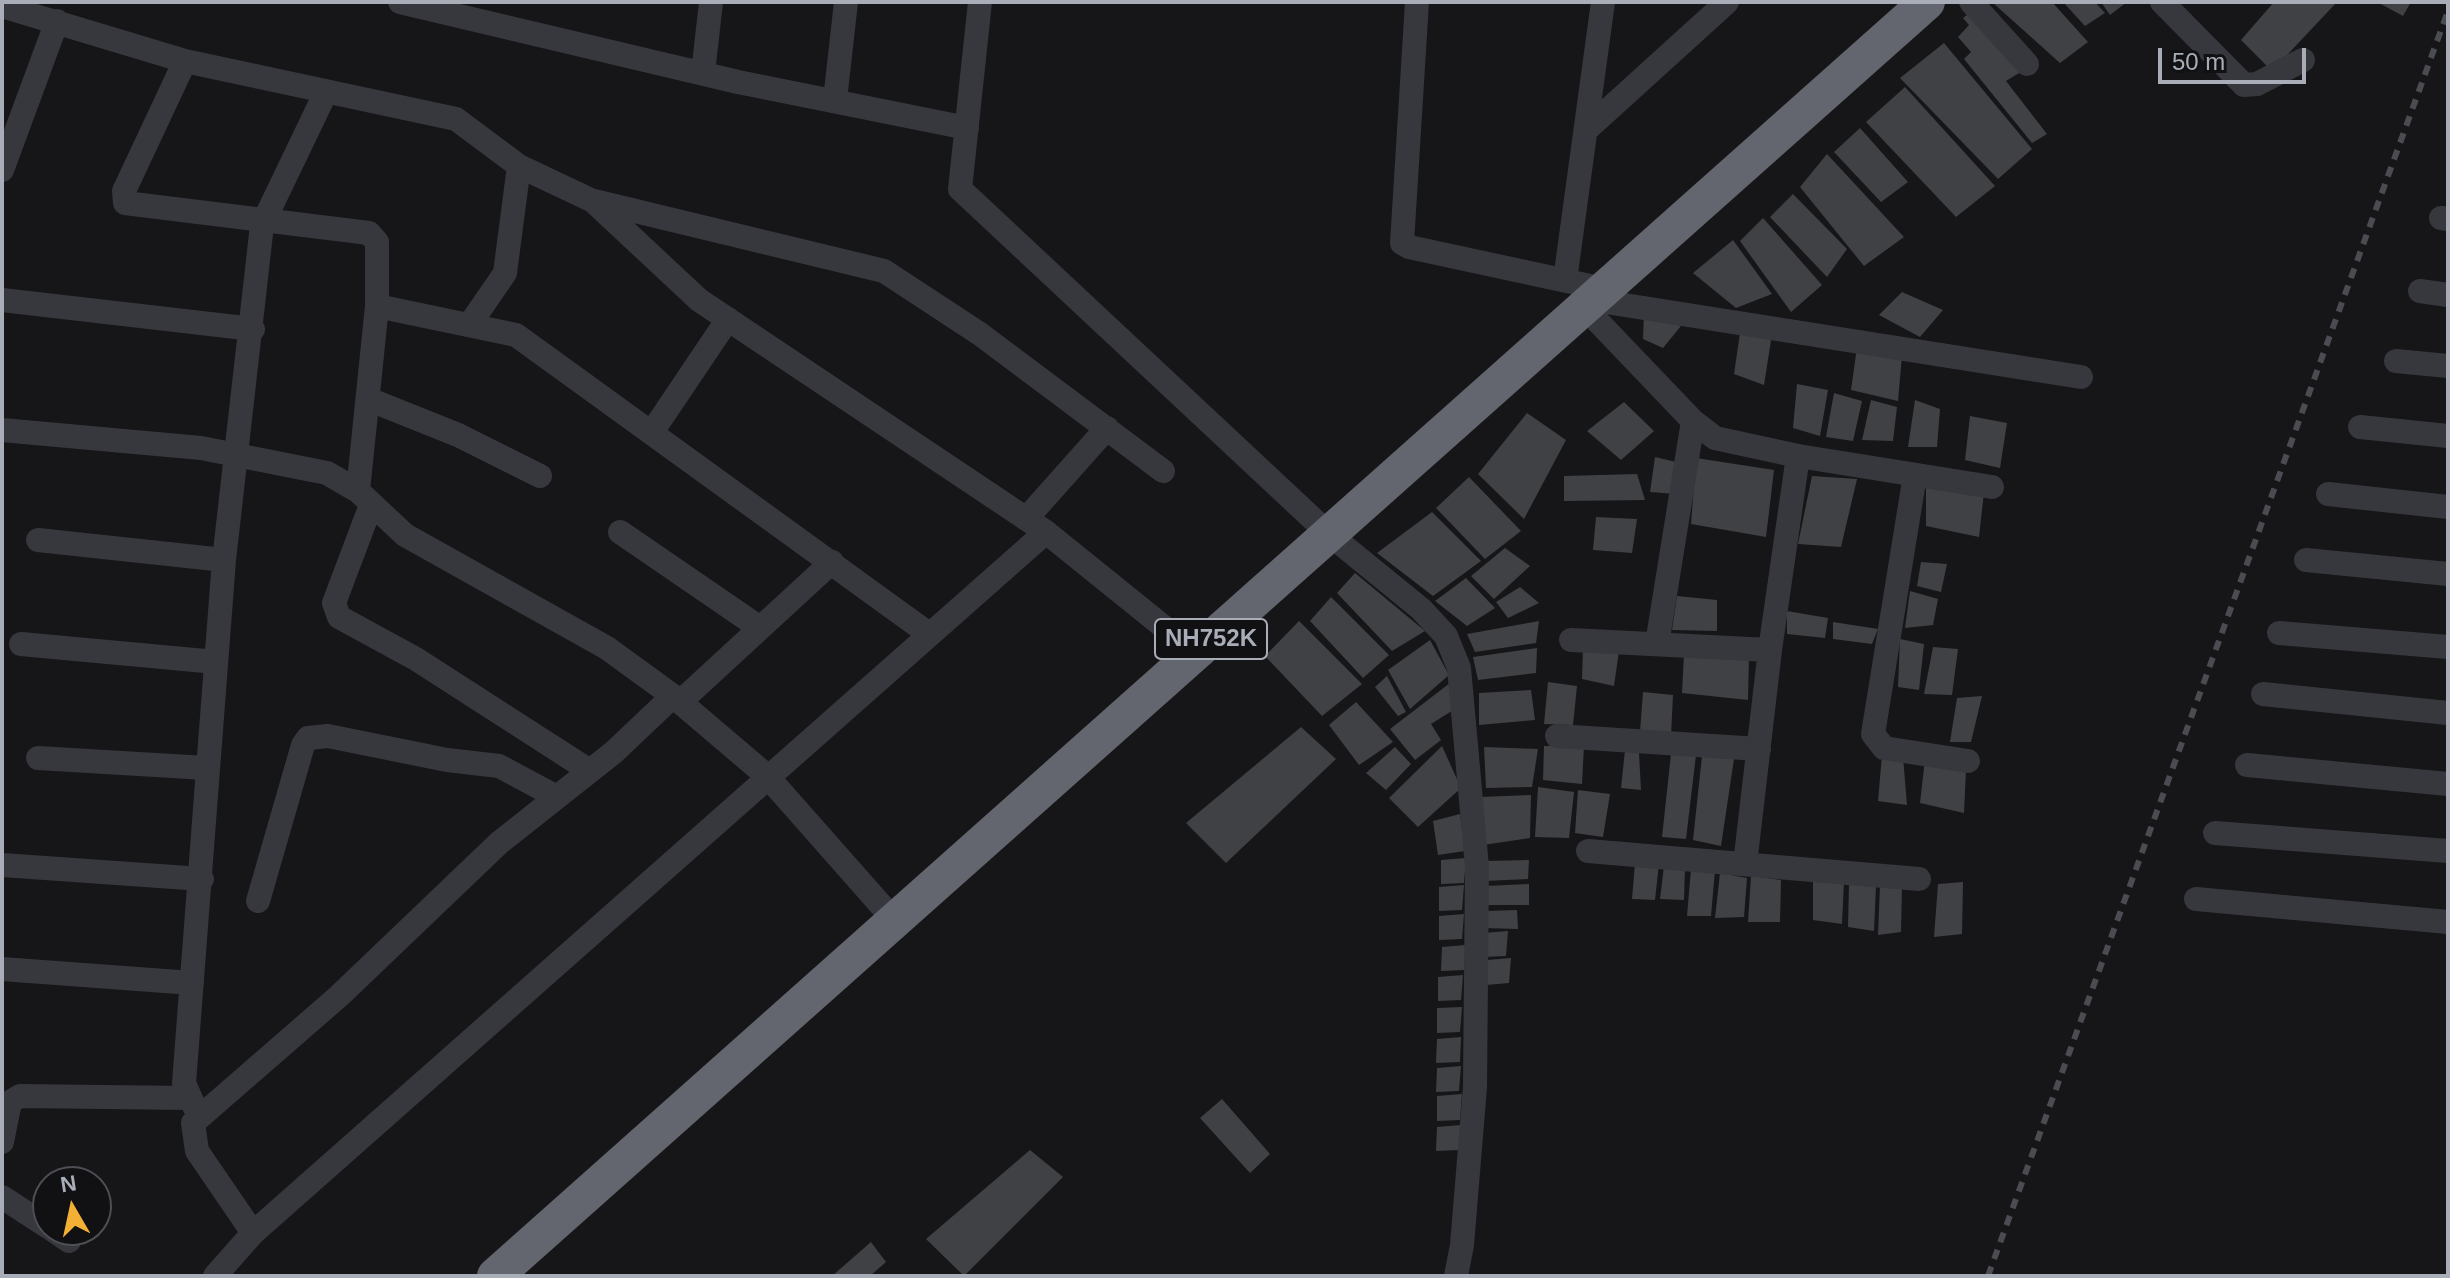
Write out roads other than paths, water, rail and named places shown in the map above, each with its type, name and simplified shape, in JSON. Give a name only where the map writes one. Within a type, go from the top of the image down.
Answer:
[{"type":"highway","name":"NH752K","points":[[495,1276],[1329,534],[1587,294],[1927,2]]},
{"type":"street","points":[[400,2],[703,73],[967,128]]},
{"type":"street","points":[[703,73],[711,2]]},
{"type":"street","points":[[835,100],[846,2]]},
{"type":"street","points":[[980,2],[960,189],[1329,534],[1421,609],[1446,636],[1459,668],[1477,867],[1475,1087],[1462,1245],[1456,1276]]},
{"type":"street","points":[[1417,2],[1402,243],[1409,247],[1587,294],[2081,377]]},
{"type":"street","points":[[1586,130],[1727,2]]},
{"type":"street","points":[[1971,2],[2027,64]]},
{"type":"street","points":[[2162,2],[2244,85],[2257,84],[2303,60]]},
{"type":"street","points":[[2,6],[185,61],[325,94],[456,119],[519,166],[593,201],[884,271],[980,334],[1163,471]]},
{"type":"street","points":[[1607,7],[1586,130],[1587,294],[1693,421],[1728,443],[1992,487]]},
{"type":"street","points":[[2,170],[57,21]]},
{"type":"street","points":[[185,61],[124,191],[125,203],[264,217],[374,237],[378,248],[365,498],[334,603],[339,617],[416,659],[590,771]]},
{"type":"street","points":[[253,1233],[197,1151],[193,1108],[184,1083],[224,560],[264,217],[325,94]]},
{"type":"street","points":[[470,324],[505,273],[519,166]]},
{"type":"street","points":[[593,201],[699,300],[1036,526],[1196,653]]},
{"type":"street","points":[[2420,291],[2448,295]]},
{"type":"street","points":[[2,300],[253,329]]},
{"type":"street","points":[[377,306],[516,335],[929,634]]},
{"type":"street","points":[[652,432],[728,319]]},
{"type":"street","points":[[2396,361],[2448,366]]},
{"type":"street","points":[[368,399],[458,435],[540,476]]},
{"type":"street","points":[[1657,644],[1693,421]]},
{"type":"street","points":[[2360,427],[2448,436]]},
{"type":"street","points":[[215,1276],[253,1233],[669,868],[767,776],[929,634],[1036,526],[1107,428]]},
{"type":"street","points":[[2,430],[201,448],[327,473],[365,498],[405,535],[607,648],[676,699],[767,776],[895,921]]},
{"type":"street","points":[[1745,864],[1770,650],[1798,456]]},
{"type":"street","points":[[1915,475],[1873,734],[1884,748],[1968,761]]},
{"type":"street","points":[[2328,494],[2448,507]]},
{"type":"street","points":[[620,532],[760,628]]},
{"type":"street","points":[[38,540],[224,560]]},
{"type":"street","points":[[2306,560],[2448,574]]},
{"type":"street","points":[[2,1142],[10,1102],[20,1096],[193,1108],[339,996],[499,843],[676,699],[832,562]]},
{"type":"street","points":[[2279,633],[2448,647]]},
{"type":"street","points":[[1571,640],[1770,650]]},
{"type":"street","points":[[21,644],[216,662]]},
{"type":"street","points":[[2263,694],[2448,713]]},
{"type":"street","points":[[258,901],[303,745],[308,738],[328,736],[447,760],[499,766],[557,797]]},
{"type":"street","points":[[1557,736],[1759,749]]},
{"type":"street","points":[[38,758],[206,768]]},
{"type":"street","points":[[2247,765],[2448,784]]},
{"type":"street","points":[[2215,833],[2448,851]]},
{"type":"street","points":[[1588,851],[1919,879]]},
{"type":"street","points":[[2,865],[202,879]]},
{"type":"street","points":[[2196,899],[2448,922]]},
{"type":"street","points":[[2,969],[192,983]]},
{"type":"street","points":[[2,1197],[32,1217]]},
{"type":"railway","points":[[1988,1276],[2448,11]]}]
